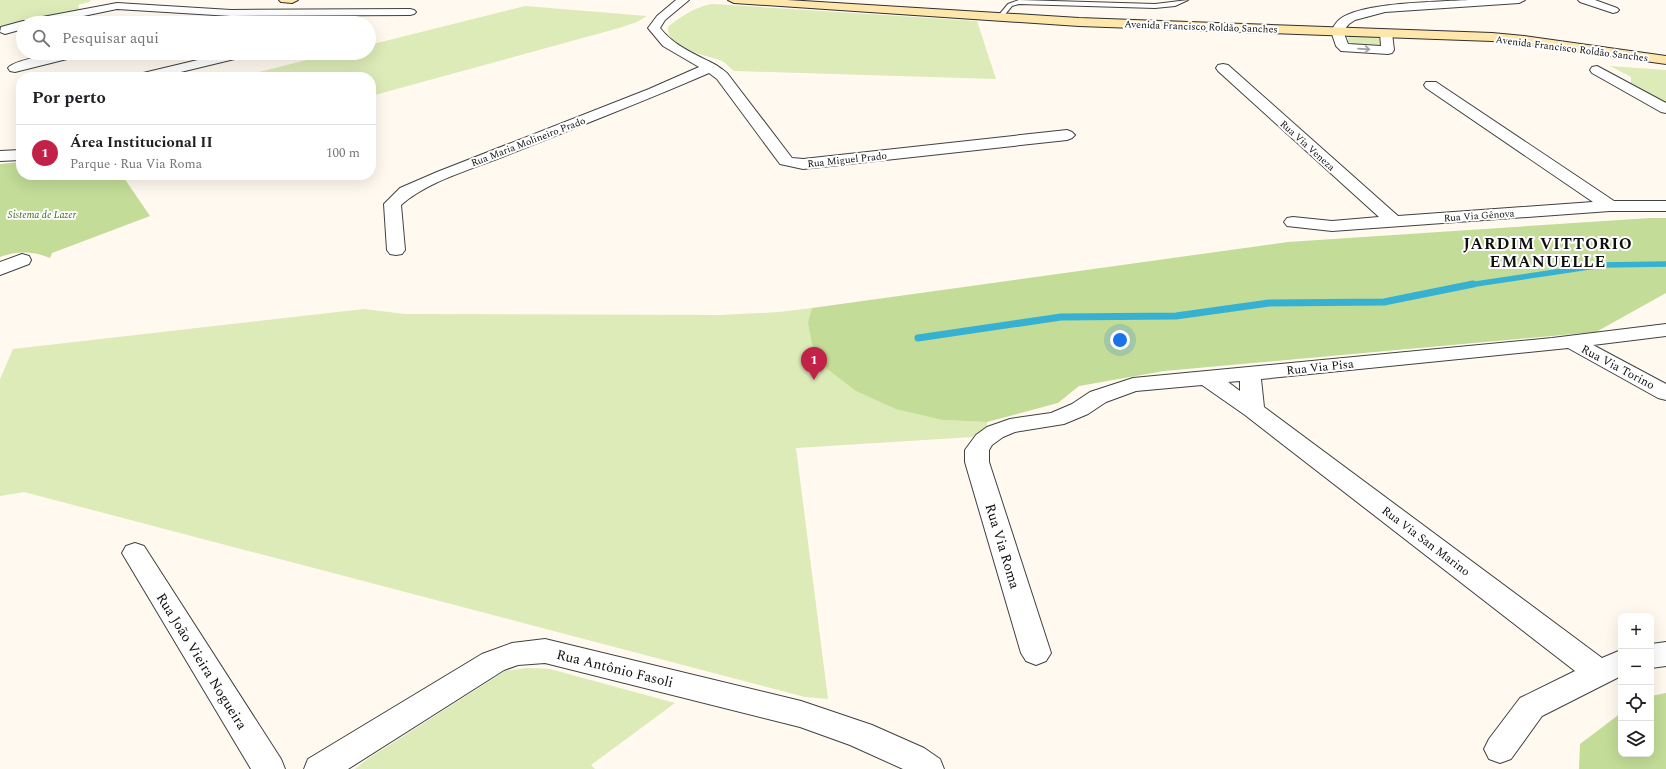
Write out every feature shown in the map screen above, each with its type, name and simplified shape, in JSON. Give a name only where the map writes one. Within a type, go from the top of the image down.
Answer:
[{"type":"street","points":[[285,0],[292,0]]},
{"type":"street","name":"Rua Miguel Prado","points":[[683,0],[661,18],[654,28],[660,38],[687,55],[711,67],[722,76],[786,160],[792,163],[803,164],[1066,135]]},
{"type":"street","name":"Avenida Francisco Roldão Sanches","points":[[734,0],[1079,22],[1492,37],[1524,40],[1666,60]]},
{"type":"street","points":[[1386,33],[1388,50],[1378,50],[1345,48],[1342,46],[1337,31],[1339,24],[1347,20],[1366,13],[1385,9],[1518,0]]},
{"type":"street","points":[[1584,0],[1613,10]]},
{"type":"street","points":[[59,16],[105,4],[117,3],[231,13],[410,12],[376,21]]},
{"type":"street","points":[[349,12],[361,16]]},
{"type":"street","points":[[225,16],[231,13]]},
{"type":"street","points":[[5,30],[16,27]]},
{"type":"street","points":[[15,68],[44,60]]},
{"type":"street","points":[[165,72],[214,60]]},
{"type":"street","name":"Rua Maria Molineiro Prado","points":[[396,250],[392,204],[406,192],[442,175],[654,92],[711,67]]},
{"type":"street","name":"Rua Via Veneza","points":[[1223,68],[1393,221]]},
{"type":"street","points":[[1597,70],[1666,109]]},
{"type":"street","points":[[1431,85],[1610,206]]},
{"type":"street","points":[[0,156],[16,154]]},
{"type":"street","points":[[1587,191],[1664,206]]},
{"type":"street","name":"Rua Via Gênova","points":[[1293,222],[1332,226],[1610,206],[1664,206]]},
{"type":"street","points":[[0,269],[22,260]]},
{"type":"street","points":[[1636,333],[1666,315]]},
{"type":"street","name":"Rua Via Pisa","points":[[984,440],[995,432],[1010,426],[1056,419],[1080,409],[1098,397],[1133,385],[1666,330]]},
{"type":"street","name":"Rua Via Torino","points":[[1570,341],[1666,393]]},
{"type":"street","points":[[1250,374],[1253,410]]},
{"type":"street","name":"Rua Via San Marino","points":[[1206,378],[1253,410],[1610,668]]},
{"type":"street","name":"Rua Via Roma","points":[[984,440],[977,450],[977,462],[1036,653]]},
{"type":"street","name":"Rua João Vieira Nogueira","points":[[135,553],[269,769]]},
{"type":"street","name":"Rua Antônio Fasoli","points":[[320,769],[493,662],[516,652],[545,651],[801,714],[861,735],[913,758],[928,769]]},
{"type":"street","points":[[1654,656],[1666,654]]},
{"type":"street","points":[[1500,749],[1531,707],[1610,668]]},
{"type":"lane","points":[[1000,17],[1010,5],[1019,2],[1155,6],[1175,4],[1185,0]]},
{"type":"green space","points":[[0,0],[91,0],[78,5],[80,11],[55,16],[16,16],[16,24],[0,27]]},
{"type":"green space","points":[[713,4],[977,21],[996,79],[734,71],[722,61],[680,46],[673,41],[669,35],[668,27],[677,20],[695,9]]},
{"type":"green space","points":[[525,6],[647,16],[637,22],[619,28],[376,95],[376,72],[259,72],[307,60],[376,60],[376,43]]},
{"type":"green space","points":[[1352,35],[1369,36],[1380,39],[1382,45],[1352,44],[1348,42],[1348,38]]},
{"type":"green space","points":[[1610,66],[1666,70],[1666,102],[1631,83],[1631,77]]},
{"type":"green space","name":"Sistema de Lazer","points":[[16,162],[16,180],[125,180],[150,216],[52,253],[50,258],[31,253],[12,254],[0,257],[0,164]]},
{"type":"green space","points":[[1666,218],[1666,293],[1596,332],[1164,371],[1079,386],[1058,403],[987,422],[943,420],[896,409],[856,391],[826,368],[812,344],[808,322],[812,308],[1288,242]]},
{"type":"green space","points":[[812,308],[808,322],[943,420],[987,422],[987,428],[972,437],[796,448],[828,699],[805,697],[24,492],[0,496],[0,379],[13,349],[364,309],[405,314],[721,315],[779,312]]},
{"type":"green space","points":[[527,668],[550,669],[675,703],[591,765],[595,769],[355,769],[366,760],[505,671]]},
{"type":"green space","points":[[1666,693],[1666,769],[1579,769],[1580,744],[1618,715],[1618,757],[1654,757],[1654,695]]},
{"type":"waterway","points":[[1469,285],[1602,265],[1666,264]]},
{"type":"waterway","points":[[918,338],[1061,317],[1176,316],[1269,303],[1384,302],[1473,284]]},
{"type":"place","name":"Área Institucional II","points":[[814,380]]},
{"type":"district","name":"JARDIM VITTORIO EMANUELLE","points":[[1548,252]]}]
